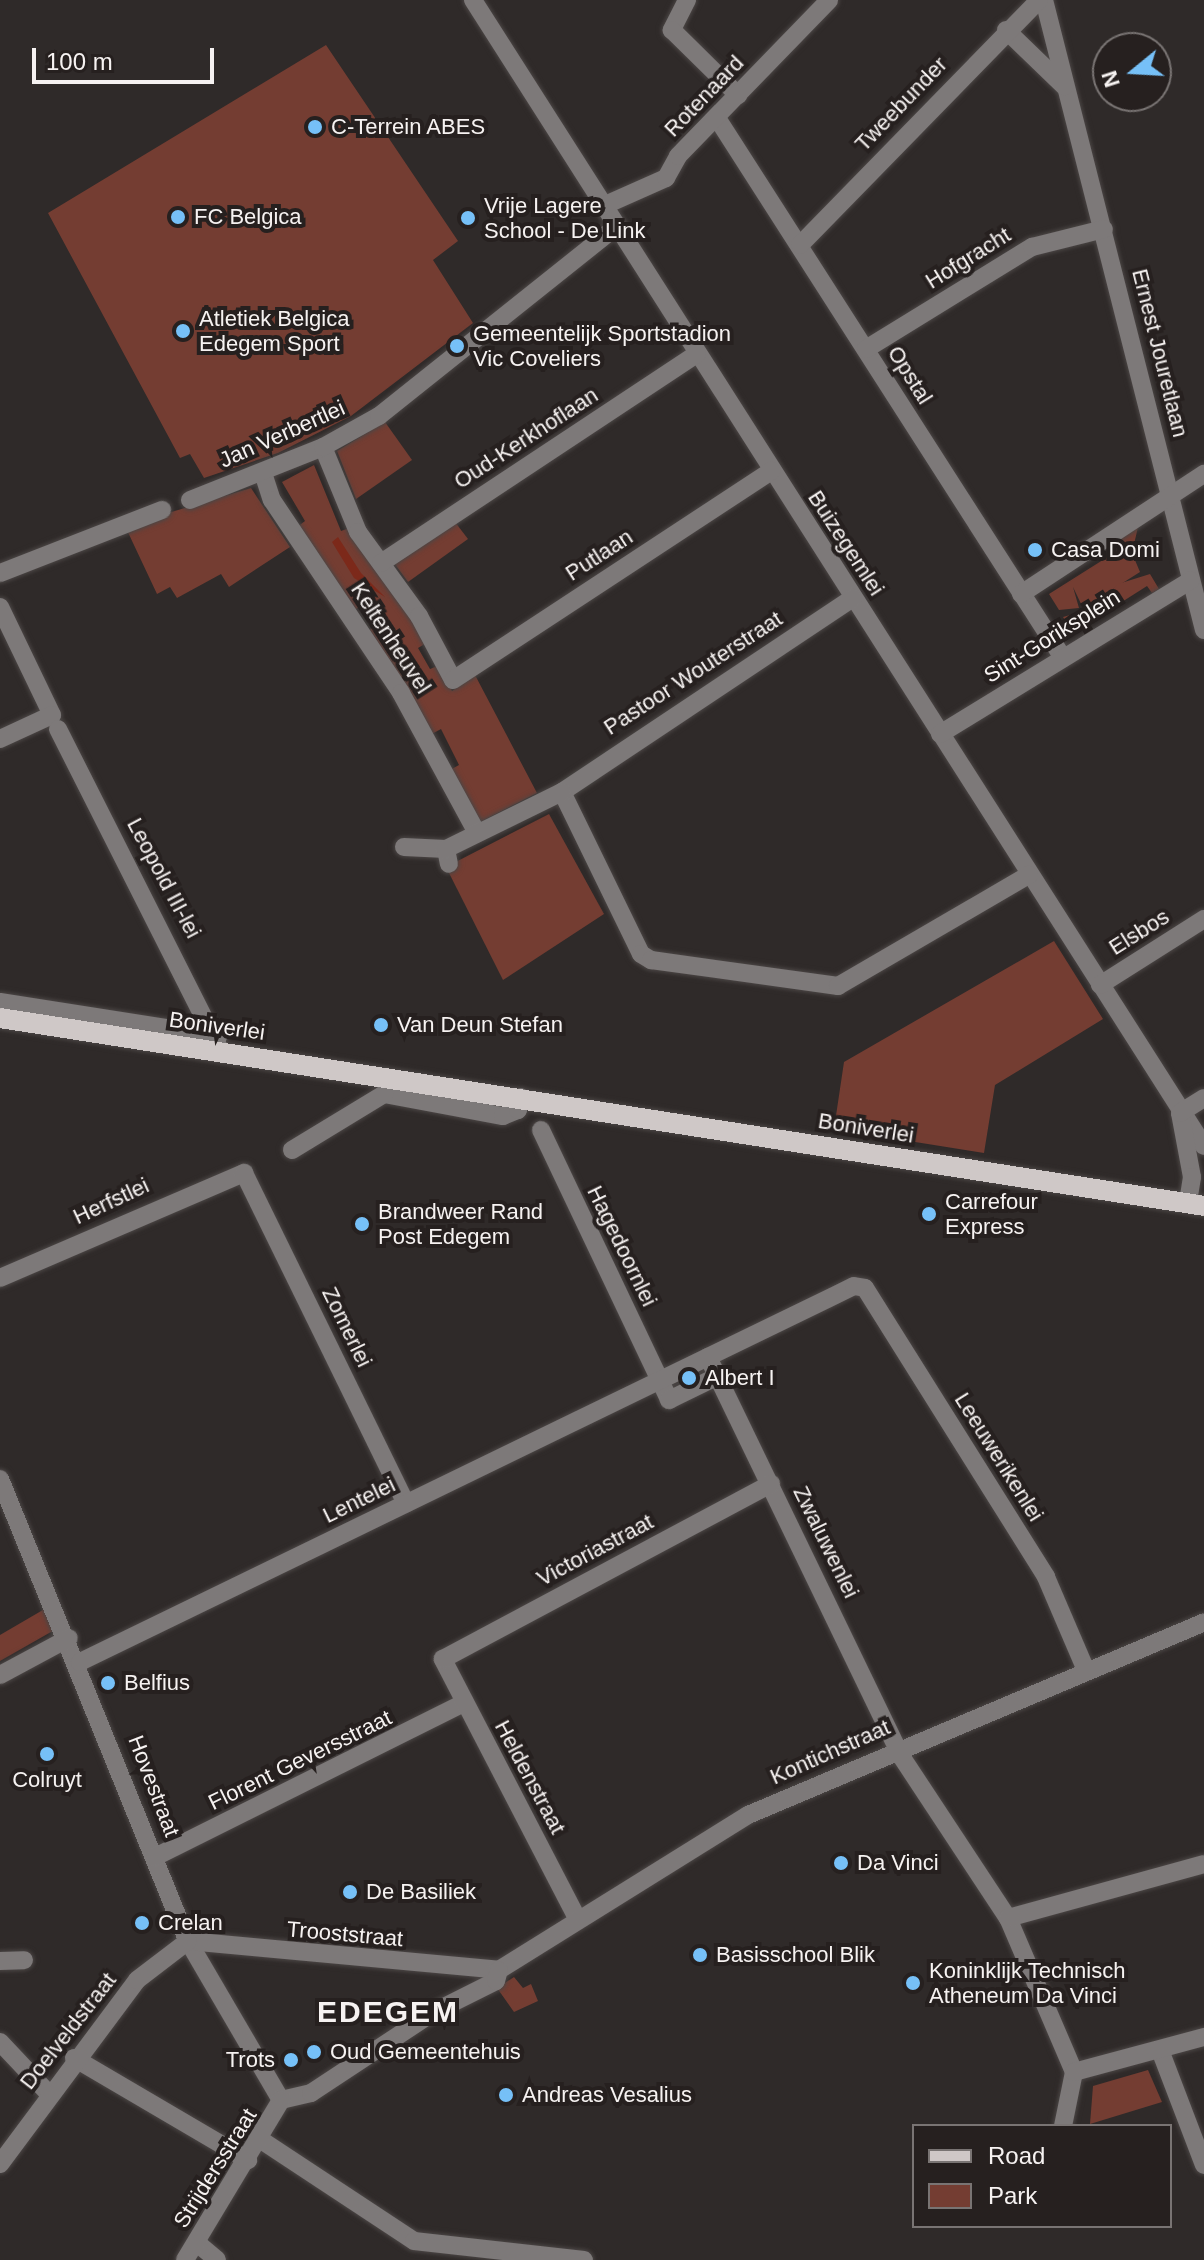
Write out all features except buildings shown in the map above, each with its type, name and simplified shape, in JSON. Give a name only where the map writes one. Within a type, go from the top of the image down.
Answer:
[{"type":"main road","name":"Boniverlei","points":[[0,1018],[220,1044],[521,1097],[1196,1204]]},
{"type":"street","name":"Buizegemlei","points":[[473,0],[697,354],[765,451],[771,471],[1204,1146]]},
{"type":"street","points":[[687,0],[672,30],[738,95]]},
{"type":"street","name":"Rotenaard","points":[[603,206],[659,184],[829,0]]},
{"type":"street","name":"Tweebunder","points":[[800,245],[1006,30],[1042,0]]},
{"type":"street","name":"Ernest Jouretlaan","points":[[1042,0],[1104,229],[1204,630]]},
{"type":"street","points":[[1006,30],[1066,88]]},
{"type":"street","name":"Opstal","points":[[717,118],[1063,658]]},
{"type":"street","name":"Jan Verbertlei","points":[[190,500],[323,447],[379,416],[616,227]]},
{"type":"street","name":"Hofgracht","points":[[866,349],[1032,247],[1104,229]]},
{"type":"street","name":"Oud-Kerkhoflaan","points":[[381,563],[697,354]]},
{"type":"street","name":"Keltenheuvel","points":[[323,447],[358,532],[381,563],[453,680]]},
{"type":"street","name":"Putlaan","points":[[453,680],[771,471]]},
{"type":"street","name":"Keltenheuvel","points":[[263,473],[272,500],[401,693],[477,833]]},
{"type":"street","points":[[1021,594],[1204,474]]},
{"type":"street","points":[[0,573],[162,510]]},
{"type":"street","name":"Sint-Goriksplein","points":[[940,734],[1191,580]]},
{"type":"street","name":"Pastoor Wouterstraat","points":[[562,792],[853,598]]},
{"type":"street","name":"Leopold III-lei","points":[[0,607],[55,722],[220,1044]]},
{"type":"street","points":[[0,739],[55,722]]},
{"type":"street","points":[[404,847],[448,856],[477,833],[562,792],[641,954],[651,960],[838,986],[1029,875]]},
{"type":"street","name":"Elsbos","points":[[1100,985],[1204,919]]},
{"type":"street","name":"Boniverlei","points":[[0,1002],[220,1044]]},
{"type":"street","points":[[381,1073],[384,1094]]},
{"type":"street","points":[[292,1150],[384,1094],[503,1116],[518,1110],[521,1097]]},
{"type":"street","points":[[1180,1113],[1204,1098]]},
{"type":"street","name":"Buizegemlei","points":[[1180,1113],[1196,1204]]},
{"type":"street","name":"Hagedoornlei","points":[[541,1130],[661,1381]]},
{"type":"street","name":"Herfstlei","points":[[0,1278],[244,1173]]},
{"type":"street","name":"Zomerlei","points":[[244,1173],[406,1503]]},
{"type":"street","name":"Lentelei","points":[[80,1662],[854,1286]]},
{"type":"street","name":"Leeuwerikenlei","points":[[854,1286],[865,1288],[1046,1577],[1085,1668]]},
{"type":"street","name":"Zwaluwenlei","points":[[708,1357],[897,1749],[1008,1918],[1074,2072]]},
{"type":"street","points":[[661,1381],[669,1400],[718,1376]]},
{"type":"street","name":"Hovestraat","points":[[0,1479],[80,1662],[188,1941],[281,2100]]},
{"type":"street","name":"Victoriastraat","points":[[443,1659],[771,1484]]},
{"type":"street","name":"Kontichstraat","points":[[281,2100],[311,2093],[434,2012],[496,1981],[499,1970],[577,1918],[748,1815],[1085,1668],[1204,1622]]},
{"type":"street","points":[[0,1675],[69,1638]]},
{"type":"street","name":"Heldenstraat","points":[[443,1659],[577,1918]]},
{"type":"street","name":"Florent Geversstraat","points":[[155,1857],[464,1703]]},
{"type":"street","points":[[1008,1918],[1204,1864]]},
{"type":"street","name":"Trooststraat","points":[[188,1941],[499,1970]]},
{"type":"street","name":"Doelveldstraat","points":[[0,2164],[74,2058],[137,1980],[188,1941]]},
{"type":"street","points":[[0,1961],[24,1960]]},
{"type":"street","points":[[1063,2124],[1074,2072],[1204,2037]]},
{"type":"street","points":[[0,2042],[48,2093]]},
{"type":"street","points":[[1160,2050],[1179,2128],[1204,2165]]},
{"type":"street","points":[[74,2058],[248,2160]]},
{"type":"street","name":"Strijdersstraat","points":[[185,2260],[261,2140],[281,2100]]},
{"type":"street","points":[[261,2140],[414,2241],[584,2260]]},
{"type":"street","points":[[197,2243],[217,2260]]},
{"type":"green space","points":[[326,45],[458,241],[433,260],[473,323],[351,416],[278,453],[204,478],[190,454],[180,458],[48,213]]},
{"type":"green space","points":[[385,422],[412,460],[356,499],[337,451]]},
{"type":"green space","points":[[314,465],[341,531],[352,527],[428,642],[418,648],[430,669],[440,665],[452,691],[475,675],[537,793],[480,822],[450,770],[459,765],[441,729],[430,735],[367,632],[376,625],[362,605],[353,611],[296,528],[305,521],[282,482]]},
{"type":"green space","points":[[251,488],[290,547],[229,587],[221,574],[177,598],[170,587],[157,594],[125,526]]},
{"type":"green space","points":[[455,522],[468,539],[408,582],[394,563]]},
{"type":"green space","points":[[1138,527],[1132,553],[1140,572],[1083,608],[1073,587],[1079,608],[1059,610],[1049,594],[1125,546],[1121,538]]},
{"type":"green space","points":[[1150,574],[1159,589],[1152,593],[1147,586],[1073,633],[1063,617],[1095,608],[1118,584]]},
{"type":"green space","points":[[549,814],[604,914],[503,980],[446,867]]},
{"type":"green space","points":[[1054,941],[1103,1019],[995,1085],[984,1153],[834,1129],[844,1062]]},
{"type":"green space","points":[[48,1607],[58,1628],[0,1661],[0,1635]]},
{"type":"green space","points":[[514,1977],[523,1988],[531,1984],[538,2001],[514,2012],[497,1988]]},
{"type":"green space","points":[[1148,2070],[1162,2102],[1090,2124],[1093,2086]]},
{"type":"shaded area","points":[[338,537],[361,573],[385,597],[354,578],[332,542]]},
{"type":"place","name":"C-Terrein ABES","points":[[315,127]]},
{"type":"place","name":"FC Belgica","points":[[178,217]]},
{"type":"place","name":"Vrije Lagere School - De Link","points":[[468,218]]},
{"type":"place","name":"Atletiek Belgica Edegem Sport","points":[[183,331]]},
{"type":"place","name":"Gemeentelijk Sportstadion Vic Coveliers","points":[[457,346]]},
{"type":"place","name":"Casa Domi","points":[[1035,550]]},
{"type":"place","name":"Van Deun Stefan","points":[[381,1025]]},
{"type":"place","name":"Carrefour Express","points":[[929,1214]]},
{"type":"place","name":"Brandweer Rand Post Edegem","points":[[362,1224]]},
{"type":"place","name":"Albert I","points":[[689,1378]]},
{"type":"place","name":"Belfius","points":[[108,1683]]},
{"type":"place","name":"Colruyt","points":[[47,1754]]},
{"type":"place","name":"Da Vinci","points":[[841,1863]]},
{"type":"place","name":"De Basiliek","points":[[350,1892]]},
{"type":"place","name":"Crelan","points":[[142,1923]]},
{"type":"place","name":"Basisschool Blik","points":[[700,1955]]},
{"type":"place","name":"Koninklijk Technisch Atheneum Da Vinci","points":[[913,1983]]},
{"type":"place","name":"Oud Gemeentehuis","points":[[314,2052]]},
{"type":"place","name":"Trots","points":[[291,2060]]},
{"type":"place","name":"Andreas Vesalius","points":[[506,2095]]},
{"type":"district","name":"EDEGEM","points":[[388,2012]]}]
